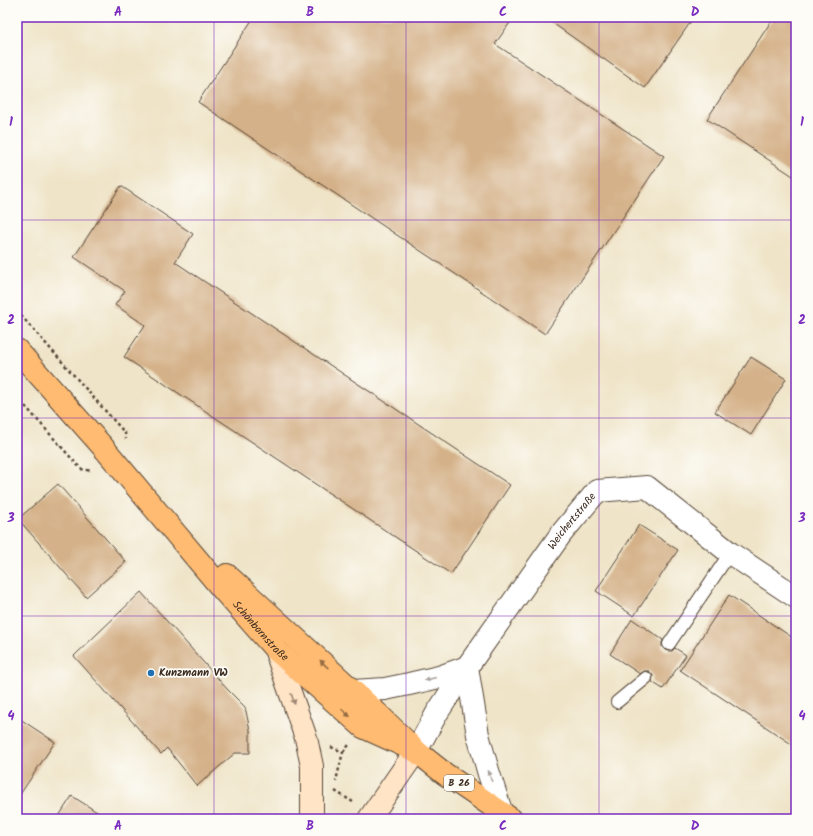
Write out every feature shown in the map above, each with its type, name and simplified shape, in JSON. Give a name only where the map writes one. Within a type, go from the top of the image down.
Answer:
[{"type":"main road","name":"Schönbornstraße","points":[[17,350],[131,480],[223,590],[275,649],[363,727],[416,751]]},
{"type":"main road","name":"Schönbornstraße","points":[[131,480],[236,584],[416,751],[446,774],[507,816]]},
{"type":"main road","points":[[275,649],[306,738],[312,766],[312,819]]},
{"type":"main road","name":"Weichertstraße","points":[[371,816],[416,751]]},
{"type":"street","name":"Weichertstraße","points":[[416,751],[437,713],[467,667],[561,534],[598,491],[647,487],[730,553],[796,598]]},
{"type":"street","points":[[352,691],[384,689],[409,684],[439,677],[467,667]]},
{"type":"street","name":"Schönbornstraße","points":[[467,667],[478,735],[489,774],[507,816]]},
{"type":"lane","points":[[669,644],[730,553]]},
{"type":"lane","points":[[617,702],[646,678]]},
{"type":"path","points":[[17,397],[81,469],[95,472]]},
{"type":"path","points":[[306,738],[343,752],[336,783]]},
{"type":"path","points":[[334,790],[371,816]]},
{"type":"building","points":[[254,17],[514,17],[495,44],[664,156],[545,334],[198,102]]},
{"type":"building","points":[[544,17],[694,17],[645,88]]},
{"type":"building","points":[[774,17],[796,17],[796,178],[707,119]]},
{"type":"building","points":[[121,186],[193,234],[175,262],[510,485],[451,574],[124,357],[145,325],[115,305],[125,291],[74,257]]},
{"type":"building","points":[[751,357],[786,379],[751,435],[715,412]]},
{"type":"building","points":[[58,484],[126,562],[86,597],[18,519]]},
{"type":"building","points":[[639,525],[678,550],[634,616],[596,591]]},
{"type":"building","name":"Kunzmann VW","points":[[141,592],[228,690],[245,707],[250,730],[250,753],[235,753],[197,786],[167,748],[161,754],[74,656]]},
{"type":"building","points":[[729,595],[796,640],[796,747],[680,670]]},
{"type":"building","points":[[632,619],[663,640],[662,647],[665,650],[672,651],[675,648],[686,655],[663,689],[652,682],[653,676],[649,671],[644,671],[640,674],[610,654]]},
{"type":"building","points":[[17,717],[55,742],[17,799]]},
{"type":"building","points":[[72,796],[108,819],[57,819]]},
{"type":"place","name":"Kunzmann VW","points":[[151,673]]}]
